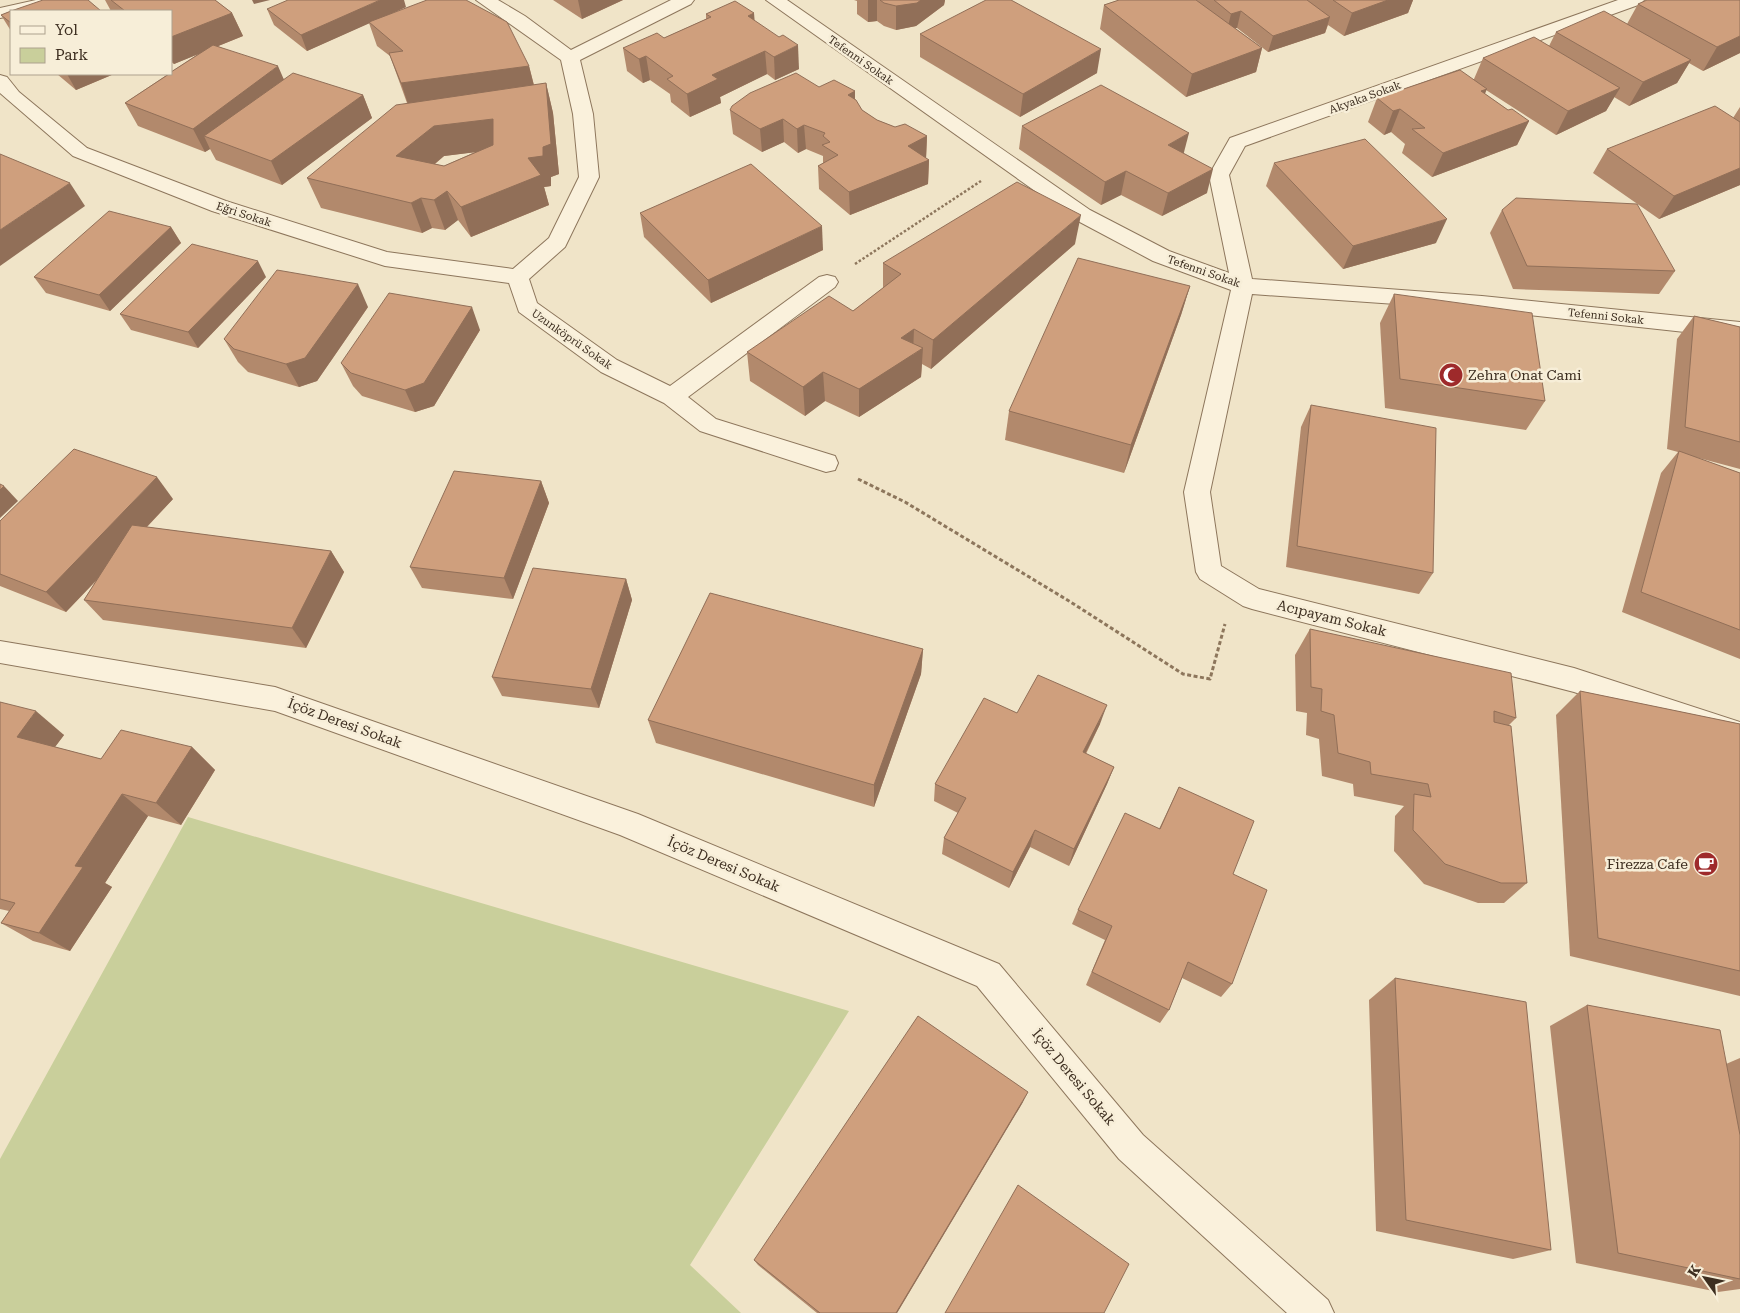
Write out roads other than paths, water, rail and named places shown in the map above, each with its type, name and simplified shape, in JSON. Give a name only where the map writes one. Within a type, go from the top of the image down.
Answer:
[{"type":"street","points":[[14,10],[60,0]]},
{"type":"street","points":[[485,0],[519,20],[570,58],[583,114],[589,177],[558,242],[518,276]]},
{"type":"street","points":[[570,58],[685,0]]},
{"type":"street","name":"Tefenni Sokak","points":[[775,0],[1083,216],[1161,256],[1243,286],[1482,303],[1740,330]]},
{"type":"street","name":"Akyaka Sokak","points":[[1243,286],[1219,174],[1237,142],[1636,0]]},
{"type":"street","name":"Eğri Sokak","points":[[0,81],[12,96],[80,152],[219,206],[385,259],[518,276]]},
{"type":"street","name":"Uzunköprü Sokak","points":[[518,276],[527,307],[609,366],[672,397],[708,424],[826,463]]},
{"type":"street","points":[[672,397],[827,282]]},
{"type":"street","name":"Acıpayam Sokak","points":[[1243,286],[1197,492],[1209,572],[1252,598],[1574,680],[1740,735]]},
{"type":"street","name":"İçöz Deresi Sokak","points":[[0,652],[275,699],[627,824],[988,975],[1131,1147],[1315,1313]]},
{"type":"place","name":"Zehra Onat Cami","points":[[1451,375]]},
{"type":"place","name":"Firezza Cafe","points":[[1706,864]]}]
